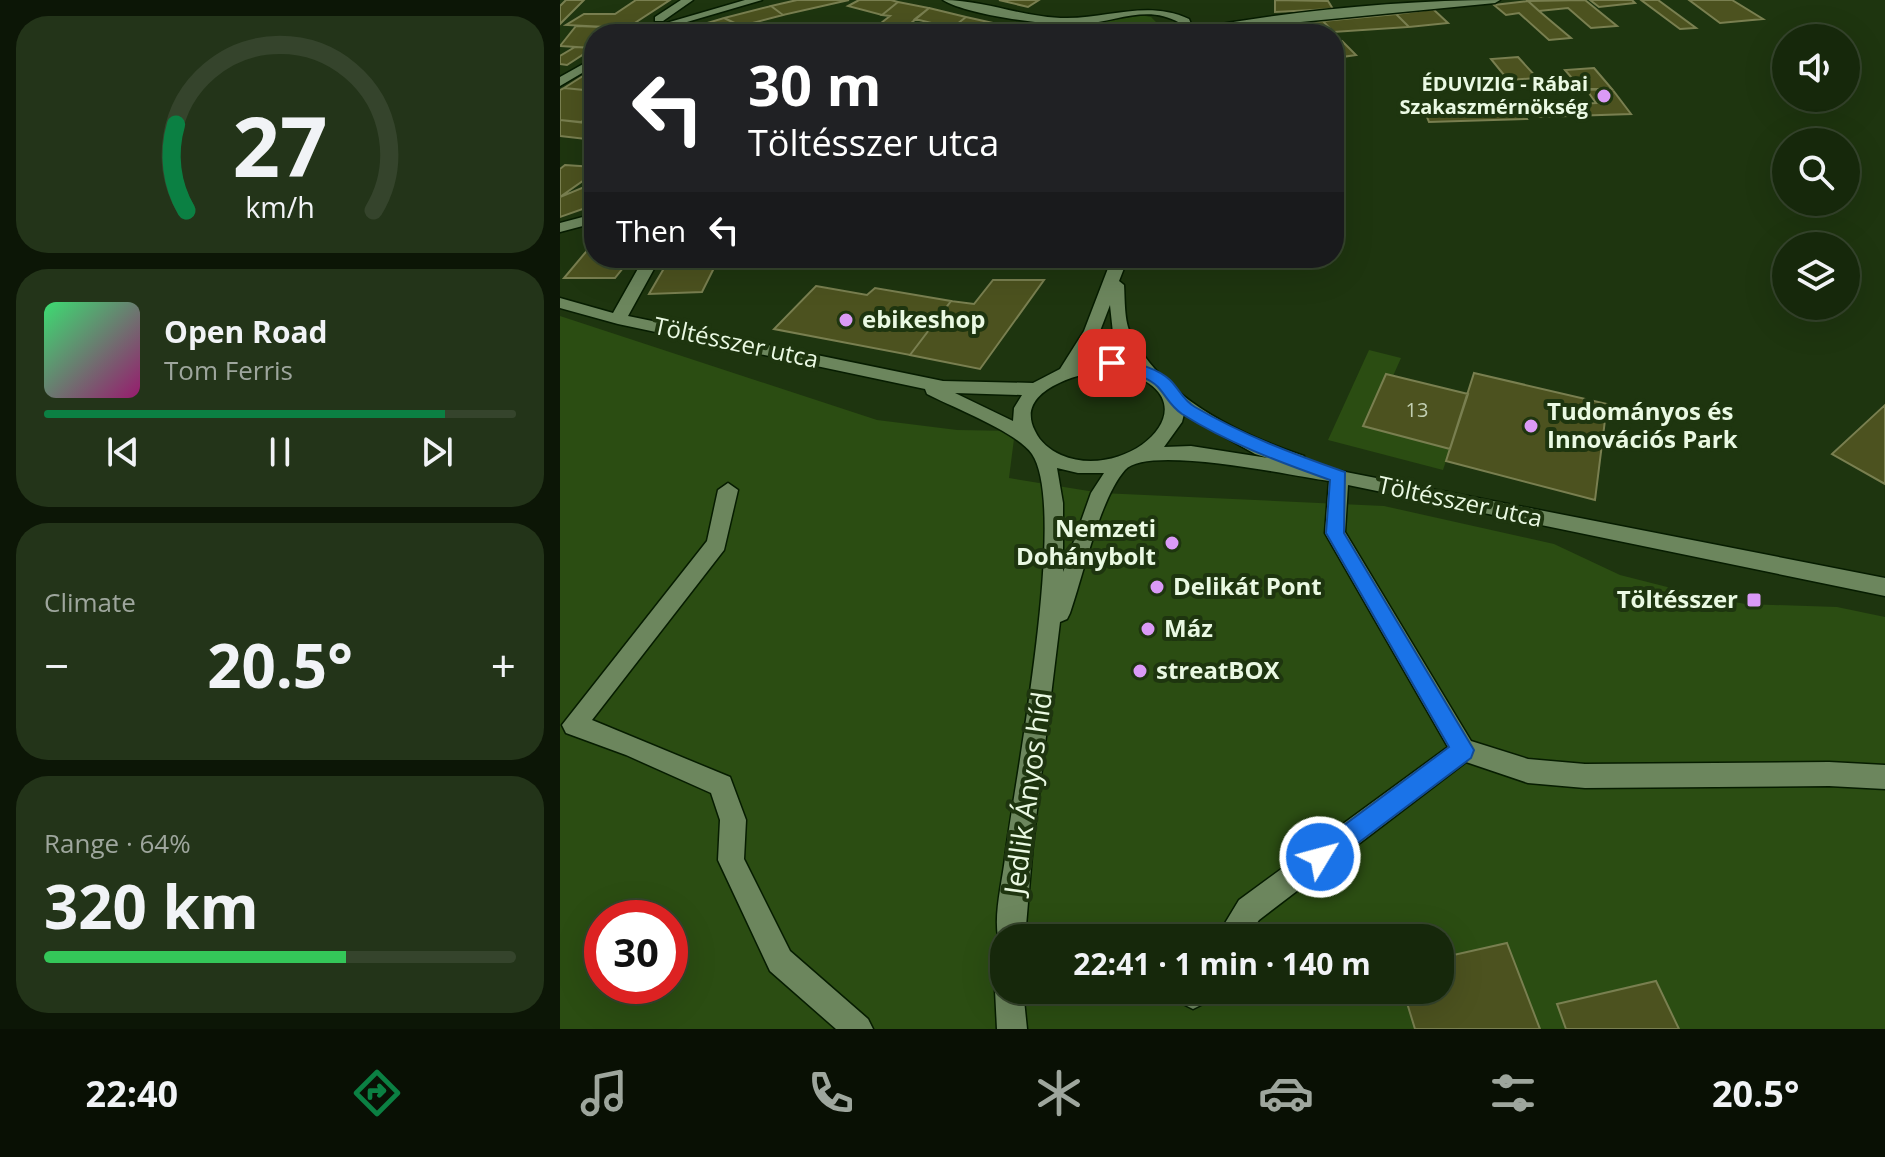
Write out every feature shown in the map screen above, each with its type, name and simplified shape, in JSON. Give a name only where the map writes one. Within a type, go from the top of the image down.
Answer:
[{"type":"street","points":[[650,24],[688,0]]},
{"type":"street","points":[[669,24],[757,0]]},
{"type":"street","points":[[948,0],[1059,22],[1102,18],[1153,0]]},
{"type":"street","points":[[1176,0],[1175,14],[1184,24]]},
{"type":"street","points":[[1205,18],[1495,0]]},
{"type":"street","points":[[1035,18],[1045,13],[1050,3]]},
{"type":"street","points":[[1122,11],[1147,9],[1191,17]]},
{"type":"street","points":[[1227,24],[1262,16]]},
{"type":"street","points":[[1095,24],[1102,18]]},
{"type":"street","points":[[560,82],[584,67]]},
{"type":"street","points":[[560,228],[584,221]]},
{"type":"street","points":[[618,319],[646,268]]},
{"type":"street","points":[[1068,370],[1092,331],[1117,268]]},
{"type":"street","points":[[1118,268],[1121,333],[1166,386],[1174,401],[1175,415],[1170,430],[1142,455]]},
{"type":"street","name":"Töltésszer utca","points":[[560,303],[618,319],[943,387],[1037,389]]},
{"type":"street","points":[[1153,374],[1112,363],[1068,370],[1037,389],[1023,416],[1036,447],[1075,465],[1119,464],[1142,455],[1191,453],[1339,476]]},
{"type":"street","name":"Töltésszer utca","points":[[912,380],[1004,424],[1036,447]]},
{"type":"street","points":[[1174,401],[1262,449],[1339,476]]},
{"type":"street","name":"Jedlik Ányos híd","points":[[1012,924],[1014,880],[1049,648],[1054,518],[1049,474],[1036,447]]},
{"type":"street","name":"Jedlik Ányos híd","points":[[1049,648],[1101,493],[1119,464]]},
{"type":"street","points":[[1339,476],[1335,533],[1463,750],[1528,771],[1585,776],[1829,774],[1885,777]]},
{"type":"street","name":"Töltésszer utca","points":[[1339,476],[1885,587]]},
{"type":"street","points":[[728,490],[717,544],[574,725],[633,746],[721,785],[733,820],[731,860],[780,961],[858,1029]]},
{"type":"street","points":[[1240,924],[1249,910],[1463,750]]},
{"type":"street","points":[[1010,1004],[1012,1029]]},
{"type":"green space","points":[[1134,14],[1151,17],[1158,24],[1103,24],[1107,20]]},
{"type":"green space","points":[[560,316],[877,420],[957,430],[1015,431],[1009,478],[1101,493],[1384,506],[1554,544],[1620,575],[1679,590],[1745,604],[1837,607],[1885,617],[1885,1029],[560,1029]]},
{"type":"green space","points":[[1369,350],[1401,358],[1393,376],[1386,374],[1364,426],[1450,449],[1443,470],[1328,440]]},
{"type":"building","points":[[566,0],[584,0],[560,24],[560,6]]},
{"type":"building","points":[[636,0],[670,0],[633,24],[566,25],[584,14],[615,14]]},
{"type":"building","points":[[797,0],[849,0],[783,15],[771,6]]},
{"type":"building","points":[[859,0],[898,2],[882,15],[848,6]]},
{"type":"building","points":[[999,0],[1039,0],[1028,7]]},
{"type":"building","points":[[1275,0],[1328,1],[1333,9],[1275,12]]},
{"type":"building","points":[[1585,0],[1617,26],[1591,28],[1568,8],[1539,11],[1528,1]]},
{"type":"building","points":[[1590,0],[1632,0],[1635,3],[1599,7]]},
{"type":"building","points":[[1641,0],[1658,0],[1696,28],[1680,29]]},
{"type":"building","points":[[1689,0],[1732,0],[1763,19],[1720,23]]},
{"type":"building","points":[[1528,1],[1571,38],[1549,40],[1519,13],[1506,15],[1494,5]]},
{"type":"building","points":[[898,2],[929,8],[910,24],[880,24],[890,16],[882,15]]},
{"type":"building","points":[[771,6],[783,15],[749,24],[737,24],[724,18]]},
{"type":"building","points":[[929,8],[966,17],[957,24],[936,24],[915,19]]},
{"type":"building","points":[[1433,9],[1448,23],[1409,27],[1396,14]]},
{"type":"building","points":[[1396,14],[1409,27],[1344,31],[1344,24],[1326,24],[1323,21]]},
{"type":"building","points":[[966,17],[998,24],[957,24]]},
{"type":"building","points":[[724,18],[737,24],[704,24]]},
{"type":"building","points":[[1323,21],[1326,24],[1294,24]]},
{"type":"building","points":[[576,26],[584,26],[584,47],[560,46]]},
{"type":"building","points":[[1344,43],[1356,55],[1344,57]]},
{"type":"building","points":[[575,47],[584,48],[584,54],[567,65],[560,64],[560,56]]},
{"type":"building","points":[[1518,57],[1537,78],[1508,80],[1491,59]]},
{"type":"building","points":[[1594,68],[1612,89],[1582,90],[1565,70]]},
{"type":"building","points":[[584,75],[584,90],[564,88]]},
{"type":"building","name":"ÉDUVIZIG - Rábai Szakaszmérnökség","points":[[1586,89],[1612,89],[1631,114],[1539,117],[1532,106],[1596,103]]},
{"type":"building","points":[[560,90],[584,90],[584,120],[560,120]]},
{"type":"building","points":[[1520,107],[1527,119],[1429,122],[1424,110]]},
{"type":"building","points":[[560,120],[584,123],[584,139],[560,136]]},
{"type":"building","points":[[565,165],[584,166],[584,180],[560,197],[560,169]]},
{"type":"building","points":[[584,187],[584,209],[560,217],[560,197]]},
{"type":"building","points":[[584,254],[584,268],[623,268],[615,278],[564,278]]},
{"type":"building","points":[[664,268],[714,268],[702,292],[649,294]]},
{"type":"building","points":[[993,280],[1044,280],[980,369],[910,355],[951,301],[974,304]]},
{"type":"building","points":[[816,286],[867,295],[875,288],[951,301],[910,355],[774,329]]},
{"type":"building","name":"Tudományos és Innovációs Park","points":[[1474,373],[1607,404],[1595,500],[1446,461]]},
{"type":"building","points":[[1386,374],[1468,394],[1450,449],[1363,426]]},
{"type":"building","points":[[1885,405],[1885,484],[1832,454]]},
{"type":"building","points":[[1507,943],[1540,1029],[1415,1029],[1407,1004],[1454,1004],[1454,955]]},
{"type":"building","points":[[1656,981],[1679,1029],[1566,1029],[1557,1004]]},
{"type":"place","name":"ÉDUVIZIG - Rábai Szakaszmérnökség","points":[[1604,96]]},
{"type":"place","name":"ebikeshop","points":[[846,320]]},
{"type":"place","name":"Tudományos és Innovációs Park","points":[[1531,426]]},
{"type":"place","name":"Nemzeti Dohánybolt","points":[[1172,543]]},
{"type":"place","name":"Delikát Pont","points":[[1157,587]]},
{"type":"place","name":"Töltésszer","points":[[1754,600]]},
{"type":"place","name":"Máz","points":[[1148,629]]},
{"type":"place","name":"streatBOX","points":[[1140,671]]},
{"type":"route","points":[[1112,363],[1153,374],[1166,386],[1174,401],[1262,449],[1339,476],[1335,533],[1463,750],[1320,857]]}]
